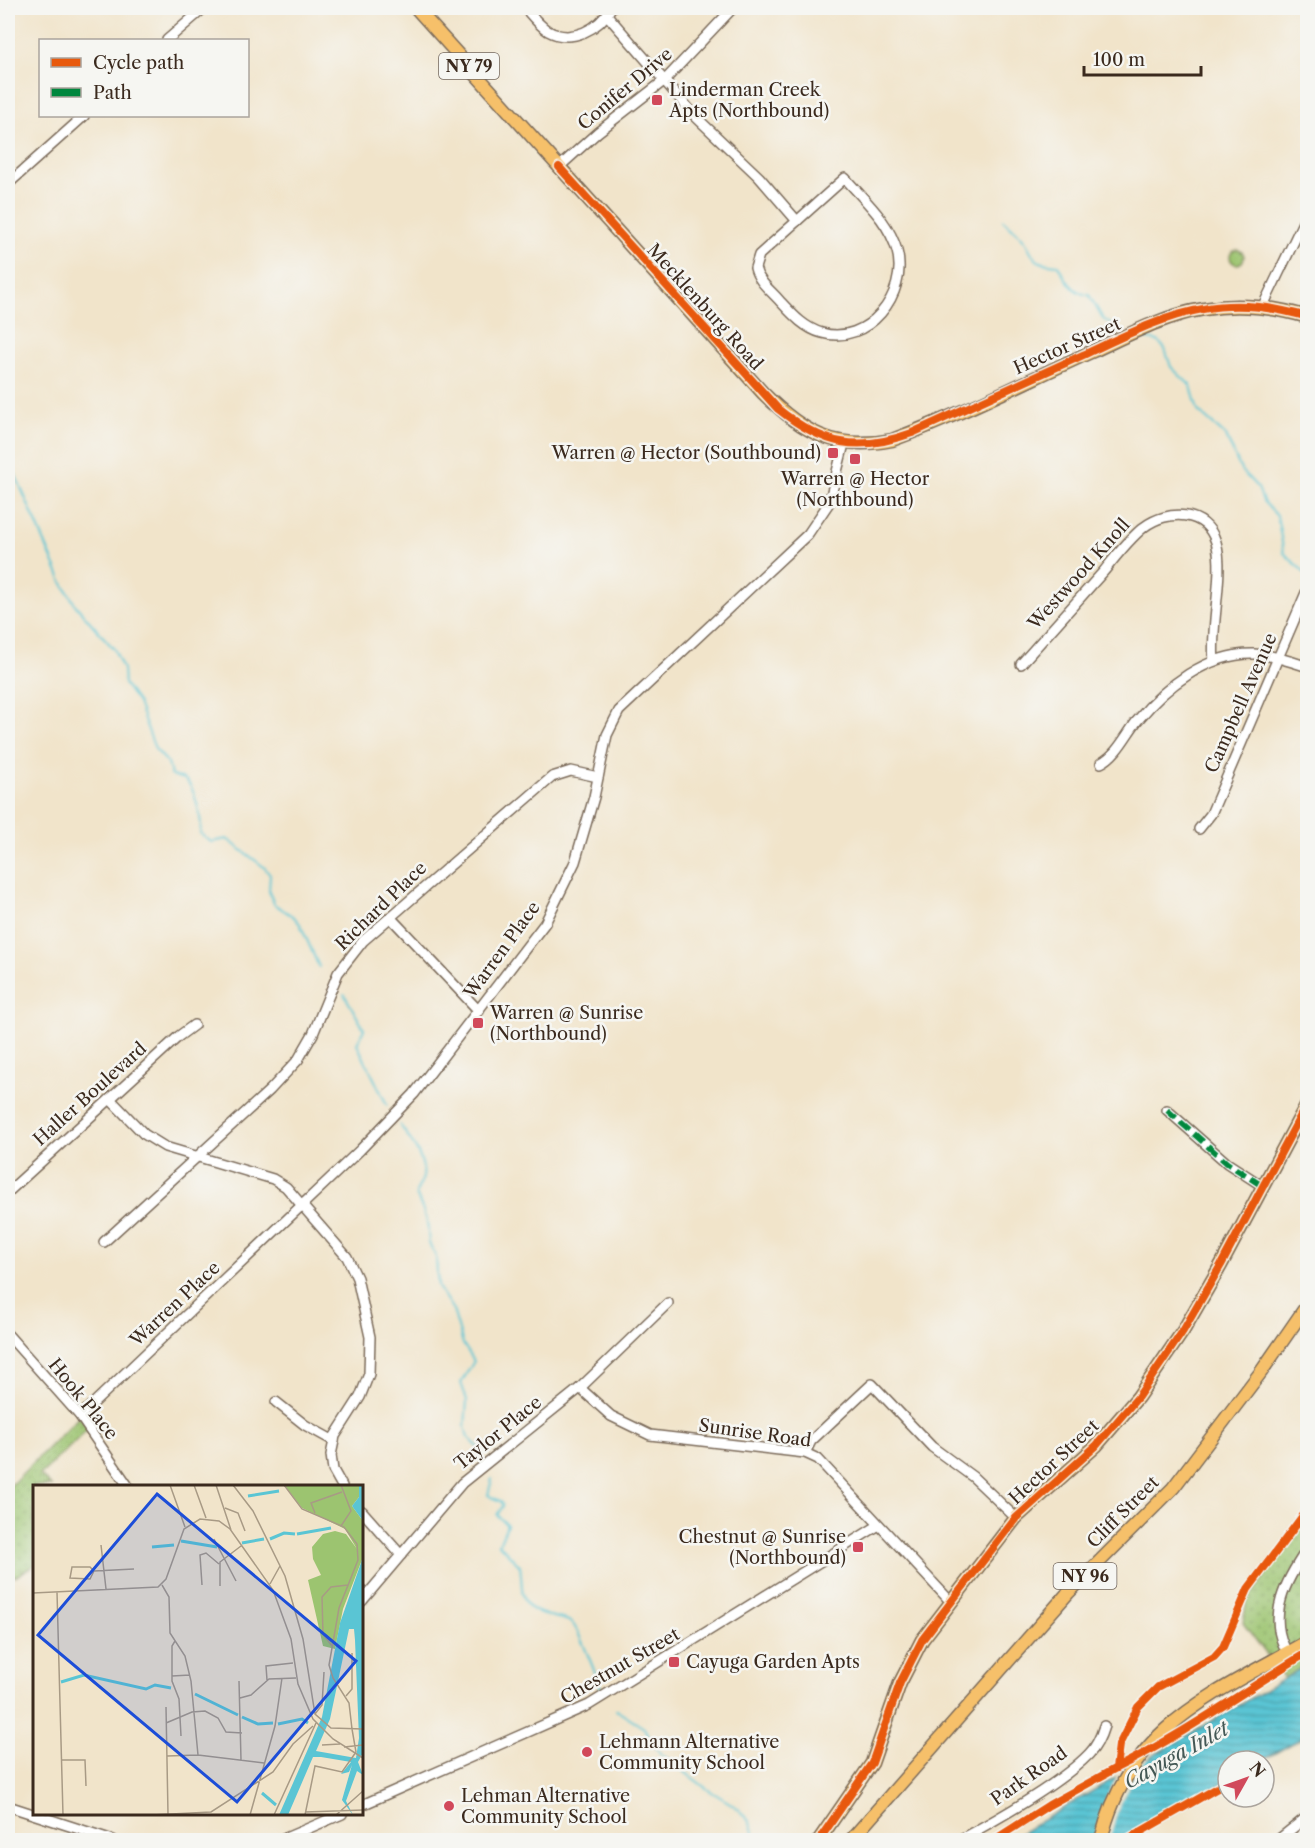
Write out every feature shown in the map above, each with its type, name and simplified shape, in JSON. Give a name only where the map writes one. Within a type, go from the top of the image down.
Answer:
[{"type":"main road","name":"Mecklenburg Road","points":[[416,8],[778,409],[811,432],[844,444]]},
{"type":"main road","name":"Hector Street","points":[[844,444],[876,444],[912,433],[1127,335],[1182,314],[1228,306],[1262,308],[1308,317]]},
{"type":"main road","name":"Hector Street","points":[[819,1840],[872,1763],[907,1665],[951,1602],[1016,1518],[1096,1446],[1138,1397],[1183,1331],[1308,1102]]},
{"type":"main road","name":"Cliff Street","points":[[851,1840],[1068,1593],[1173,1488],[1261,1372],[1308,1304]]},
{"type":"main road","points":[[1101,1840],[1118,1790],[1134,1763],[1152,1742],[1184,1713],[1308,1641]]},
{"type":"street","points":[[168,39],[204,8]]},
{"type":"street","points":[[525,8],[549,31],[569,36],[587,31],[609,11],[697,118],[759,177],[797,221]]},
{"type":"street","name":"Conifer Drive","points":[[560,167],[598,132],[665,80],[734,8]]},
{"type":"street","points":[[8,184],[83,117]]},
{"type":"street","points":[[844,177],[884,222],[898,254],[898,276],[893,296],[872,322],[848,334],[823,334],[797,319],[761,281],[755,268],[759,255],[797,221],[844,177]]},
{"type":"street","points":[[1262,308],[1308,212]]},
{"type":"street","name":"Warren Place","points":[[80,1416],[304,1205],[393,1117],[479,1011],[545,923],[560,896],[584,835],[610,729],[623,705],[800,543],[820,520],[836,486],[844,444]]},
{"type":"street","name":"Westwood Knoll","points":[[1021,664],[1136,534],[1161,518],[1179,514],[1202,522],[1208,527],[1216,543],[1219,562],[1214,617],[1215,661]]},
{"type":"street","name":"Campbell Avenue","points":[[1199,829],[1211,814],[1308,588]]},
{"type":"street","points":[[1101,763],[1112,755],[1136,723],[1162,695],[1194,671],[1215,661],[1242,654],[1279,658],[1308,667]]},
{"type":"street","name":"Richard Place","points":[[104,1242],[298,1060],[342,966],[363,941],[552,777],[571,771],[598,777]]},
{"type":"street","points":[[390,917],[479,1011]]},
{"type":"street","name":"Haller Boulevard","points":[[8,1192],[169,1045],[194,1025]]},
{"type":"street","points":[[110,1099],[155,1142],[196,1157],[273,1179],[291,1190],[343,1250],[353,1268],[361,1293],[372,1348],[371,1369],[365,1386],[334,1441],[332,1464],[342,1485]]},
{"type":"street","points":[[1167,1110],[1227,1163],[1264,1186]]},
{"type":"street","name":"Taylor Place","points":[[363,1600],[462,1483],[580,1388],[668,1303]]},
{"type":"street","name":"Hook Place","points":[[8,1335],[80,1416],[127,1485]]},
{"type":"street","points":[[805,1453],[811,1441],[872,1384],[932,1447],[973,1477],[1016,1518]]},
{"type":"street","name":"Sunrise Road","points":[[580,1388],[611,1416],[650,1434],[805,1453],[818,1459],[951,1602]]},
{"type":"street","points":[[276,1402],[305,1425],[334,1441]]},
{"type":"street","points":[[363,1511],[401,1555]]},
{"type":"street","name":"Chestnut Street","points":[[363,1805],[589,1705],[879,1525]]},
{"type":"street","points":[[1287,1652],[1278,1631],[1279,1604],[1293,1572],[1308,1548]]},
{"type":"street","name":"Park Road","points":[[959,1840],[1006,1813],[1089,1754],[1100,1739],[1104,1726]]},
{"type":"street","points":[[8,1806],[33,1814]]},
{"type":"street","points":[[36,1815],[113,1840]]},
{"type":"street","points":[[281,1840],[337,1815]]},
{"type":"street","points":[[1278,1840],[1308,1816]]},
{"type":"green space","points":[[1237,250],[1242,252],[1244,257],[1242,262],[1237,264],[1232,262],[1230,257],[1232,252]]},
{"type":"green space","points":[[80,1416],[89,1428],[40,1475],[50,1485],[33,1485],[33,1566],[15,1577],[8,1570],[8,1488]]},
{"type":"green space","points":[[1307,1520],[1307,1665],[1284,1678],[1243,1623],[1247,1600]]},
{"type":"water","name":"Cayuga Inlet","points":[[1307,1665],[1307,1735],[1276,1753],[1276,1749],[1216,1749],[1216,1787],[1124,1840],[1009,1840]]},
{"type":"pier","points":[[1151,1754],[1136,1773],[1120,1803],[1109,1840],[1094,1840],[1106,1799],[1119,1772]]},
{"type":"waterway","points":[[1003,220],[1023,238],[1036,259],[1043,263],[1058,265],[1074,289],[1089,295],[1103,319],[1114,326]]},
{"type":"waterway","points":[[1142,338],[1158,341],[1165,349],[1171,367],[1191,386],[1198,411],[1226,436],[1241,470],[1258,488],[1263,501],[1277,516],[1284,553],[1305,573]]},
{"type":"waterway","points":[[8,458],[62,582],[76,606],[114,649],[123,669],[124,684],[138,703],[155,749],[168,763],[171,775],[184,779],[192,789],[199,813],[200,833],[211,842],[227,839],[264,867],[270,875],[269,891],[274,904],[294,917],[300,924],[319,967]]},
{"type":"waterway","points":[[344,994],[364,1029],[357,1044],[387,1105]]},
{"type":"waterway","points":[[400,1125],[416,1149],[422,1163],[423,1177],[416,1194],[427,1220],[429,1243],[436,1257],[438,1287],[453,1310],[463,1344],[474,1361],[461,1383],[467,1400],[465,1427],[468,1437],[481,1450]]},
{"type":"waterway","points":[[492,1479],[488,1495],[502,1502],[503,1506],[497,1515],[507,1525],[499,1544],[520,1566],[525,1600],[534,1610],[542,1614],[572,1623],[602,1691]]},
{"type":"waterway","points":[[616,1710],[644,1728],[660,1753],[707,1789],[735,1806],[749,1821],[757,1840]]},
{"type":"marked path","points":[[1167,1110],[1227,1163],[1264,1187]]},
{"type":"cycle path","points":[[559,167],[778,409],[810,431],[841,442],[874,443],[912,433],[1127,334],[1188,312],[1216,307],[1243,306],[1269,308],[1308,317]]},
{"type":"cycle path","points":[[819,1840],[872,1763],[900,1683],[922,1640],[1016,1518],[1096,1446],[1138,1397],[1183,1331],[1308,1102]]},
{"type":"cycle path","points":[[994,1840],[1049,1805],[1116,1768],[1119,1745],[1138,1707],[1158,1687],[1214,1657],[1223,1647],[1248,1589],[1308,1509]]},
{"type":"cycle path","points":[[1116,1768],[1189,1727],[1308,1652]]},
{"type":"cycle path","points":[[1126,1840],[1216,1789]]},
{"type":"place","name":"Linderman Creek Apts (Northbound)","points":[[657,100]]},
{"type":"place","name":"Warren @ Hector (Southbound)","points":[[833,453]]},
{"type":"place","name":"Warren @ Hector (Northbound)","points":[[855,459]]},
{"type":"place","name":"Warren @ Sunrise (Northbound)","points":[[478,1023]]},
{"type":"place","name":"Chestnut @ Sunrise (Northbound)","points":[[858,1547]]},
{"type":"place","name":"Cayuga Garden Apts","points":[[674,1662]]},
{"type":"place","name":"Lehmann Alternative Community School","points":[[587,1752]]},
{"type":"place","name":"Lehman Alternative Community School","points":[[449,1806]]}]
